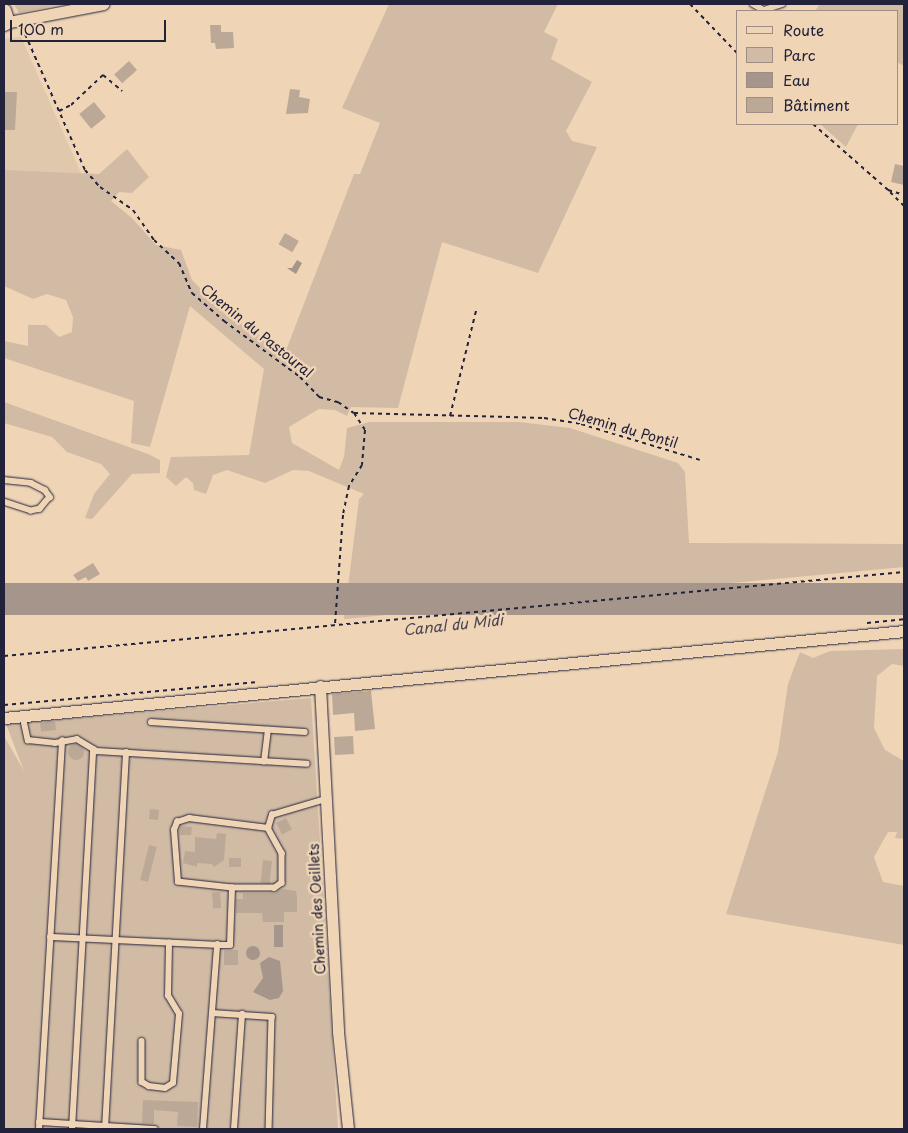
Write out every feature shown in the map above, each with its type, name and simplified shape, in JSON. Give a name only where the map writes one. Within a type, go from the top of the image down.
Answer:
[{"type":"street","points":[[5,10],[6,24],[103,4]]},
{"type":"street","points":[[4,718],[904,631]]},
{"type":"street","name":"Chemin des Oeillets","points":[[320,686],[338,1032],[348,1129]]},
{"type":"lane","points":[[753,4],[764,10],[782,4]]},
{"type":"lane","points":[[4,480],[31,483],[45,490],[50,497],[40,509],[31,511],[4,502]]},
{"type":"lane","points":[[23,716],[28,740],[55,743],[77,739],[93,750],[307,764]]},
{"type":"lane","points":[[151,722],[305,732]]},
{"type":"lane","points":[[264,762],[268,730]]},
{"type":"lane","points":[[39,1129],[62,741]]},
{"type":"lane","points":[[72,1126],[93,750]]},
{"type":"lane","points":[[106,1128],[126,753]]},
{"type":"lane","points":[[268,828],[189,818],[177,822],[174,830],[178,882],[232,888],[275,888],[282,883],[282,853],[268,828],[272,815],[326,799]]},
{"type":"lane","points":[[50,937],[230,945],[232,888]]},
{"type":"lane","points":[[142,1041],[142,1082],[149,1086],[166,1088],[173,1083],[179,1014],[168,996],[169,943]]},
{"type":"lane","points":[[203,1129],[217,945]]},
{"type":"lane","points":[[212,1013],[272,1018],[269,1129]]},
{"type":"lane","points":[[234,1129],[242,1014]]},
{"type":"lane","points":[[39,1122],[72,1126],[155,1129]]},
{"type":"path","points":[[690,4],[736,52]]},
{"type":"path","name":"Chemin du Pastoural","points":[[6,24],[25,34],[85,170],[100,187],[133,210],[154,240],[179,263],[192,293],[224,321],[300,377],[319,397],[338,402],[354,413]]},
{"type":"path","points":[[59,111],[71,105],[103,75],[122,91]]},
{"type":"path","points":[[814,125],[904,206]]},
{"type":"path","points":[[888,190],[904,195]]},
{"type":"path","points":[[450,416],[477,307]]},
{"type":"path","points":[[335,625],[343,515],[349,486],[362,465],[364,449],[365,430],[354,413]]},
{"type":"path","name":"Chemin du Pontil","points":[[354,413],[544,418],[581,424],[700,460]]},
{"type":"path","points":[[4,656],[904,572]]},
{"type":"shaded area","points":[[21,37],[81,173],[4,171],[4,39]]},
{"type":"green space","points":[[14,4],[62,4],[19,13]]},
{"type":"green space","points":[[389,4],[558,4],[544,32],[558,39],[551,59],[592,82],[566,131],[572,141],[597,147],[538,273],[442,242],[398,408],[351,407],[347,416],[335,410],[319,409],[289,427],[292,443],[339,470],[344,457],[347,428],[370,422],[519,422],[570,428],[678,463],[685,472],[689,543],[904,544],[904,567],[344,619],[359,499],[364,494],[309,471],[293,470],[265,483],[227,470],[213,475],[206,494],[194,490],[193,483],[186,477],[176,486],[166,477],[171,457],[249,455],[264,369],[190,306],[150,447],[131,443],[134,401],[4,358],[4,341],[28,346],[28,325],[46,325],[59,337],[72,332],[73,317],[66,300],[47,294],[33,299],[4,286],[4,170],[99,174],[127,149],[149,177],[132,193],[119,192],[111,201],[132,218],[156,245],[181,250],[192,280],[220,308],[285,353],[354,174],[360,174],[380,123],[342,108]]},
{"type":"green space","points":[[820,4],[904,4],[904,66],[898,63],[898,10],[816,10]]},
{"type":"green space","points":[[821,125],[857,125],[846,147]]},
{"type":"green space","points":[[4,402],[148,454],[160,460],[160,473],[132,474],[92,519],[85,518],[94,494],[110,474],[101,464],[67,452],[52,437],[4,423]]},
{"type":"green space","points":[[904,649],[904,666],[892,664],[877,676],[874,728],[885,750],[904,761],[904,839],[895,838],[897,832],[888,832],[874,857],[883,882],[904,886],[904,945],[726,914],[778,752],[788,684],[800,652],[813,658],[830,651]]},
{"type":"green space","points":[[311,698],[338,1129],[4,1129],[4,736],[24,771],[6,724]]},
{"type":"water","points":[[297,260],[302,263],[296,274],[287,268],[292,268]]},
{"type":"water","points":[[4,583],[904,583],[904,615],[4,615]]},
{"type":"water","points":[[274,925],[283,925],[283,947],[274,947]]},
{"type":"water","points":[[250,946],[256,946],[260,953],[256,960],[250,960],[246,956],[246,950]]},
{"type":"water","points":[[269,957],[280,961],[283,991],[279,998],[270,1000],[253,992],[263,978],[260,963]]},
{"type":"building","points":[[210,25],[221,25],[221,32],[233,32],[234,48],[216,49],[215,43],[211,43]]},
{"type":"building","points":[[129,61],[137,70],[122,83],[114,74]]},
{"type":"building","points":[[290,89],[300,90],[299,97],[310,99],[308,113],[286,114]]},
{"type":"building","points":[[4,92],[17,92],[15,130],[4,130]]},
{"type":"building","points":[[94,102],[106,117],[91,129],[79,114]]},
{"type":"building","points":[[895,164],[904,166],[904,185],[891,182]]},
{"type":"building","points":[[285,233],[299,241],[292,252],[278,244]]},
{"type":"building","points":[[93,563],[100,574],[88,581],[86,577],[78,581],[73,575]]},
{"type":"building","points":[[371,691],[375,729],[355,731],[354,713],[333,715],[332,694]]},
{"type":"building","points":[[55,721],[56,730],[41,732],[40,723]]},
{"type":"building","points":[[353,736],[354,754],[335,755],[334,737]]},
{"type":"building","points":[[76,744],[82,746],[84,752],[82,758],[76,760],[70,758],[68,752],[70,746]]},
{"type":"building","points":[[150,809],[159,810],[158,820],[149,819]]},
{"type":"building","points":[[286,818],[292,830],[282,835],[276,823]]},
{"type":"building","points":[[180,826],[192,827],[191,835],[179,835]]},
{"type":"building","points":[[217,833],[226,834],[224,860],[214,867],[212,864],[197,863],[197,867],[183,863],[185,851],[195,852],[195,837],[216,839]]},
{"type":"building","points":[[149,845],[157,847],[148,882],[140,880]]},
{"type":"building","points":[[229,858],[241,858],[241,867],[229,867]]},
{"type":"building","points":[[263,860],[272,861],[270,884],[261,883]]},
{"type":"building","points":[[282,889],[296,891],[297,897],[297,912],[284,912],[284,922],[263,922],[262,913],[236,913],[236,899],[243,899],[243,893],[275,893]]},
{"type":"building","points":[[220,892],[221,908],[213,909],[212,893]]},
{"type":"building","points":[[224,950],[238,950],[238,965],[224,965]]},
{"type":"building","points":[[143,1100],[198,1102],[197,1127],[177,1126],[178,1112],[154,1110],[154,1124],[142,1123]]},
{"type":"water label","name":"Canal du Midi","points":[[453,624]]}]
